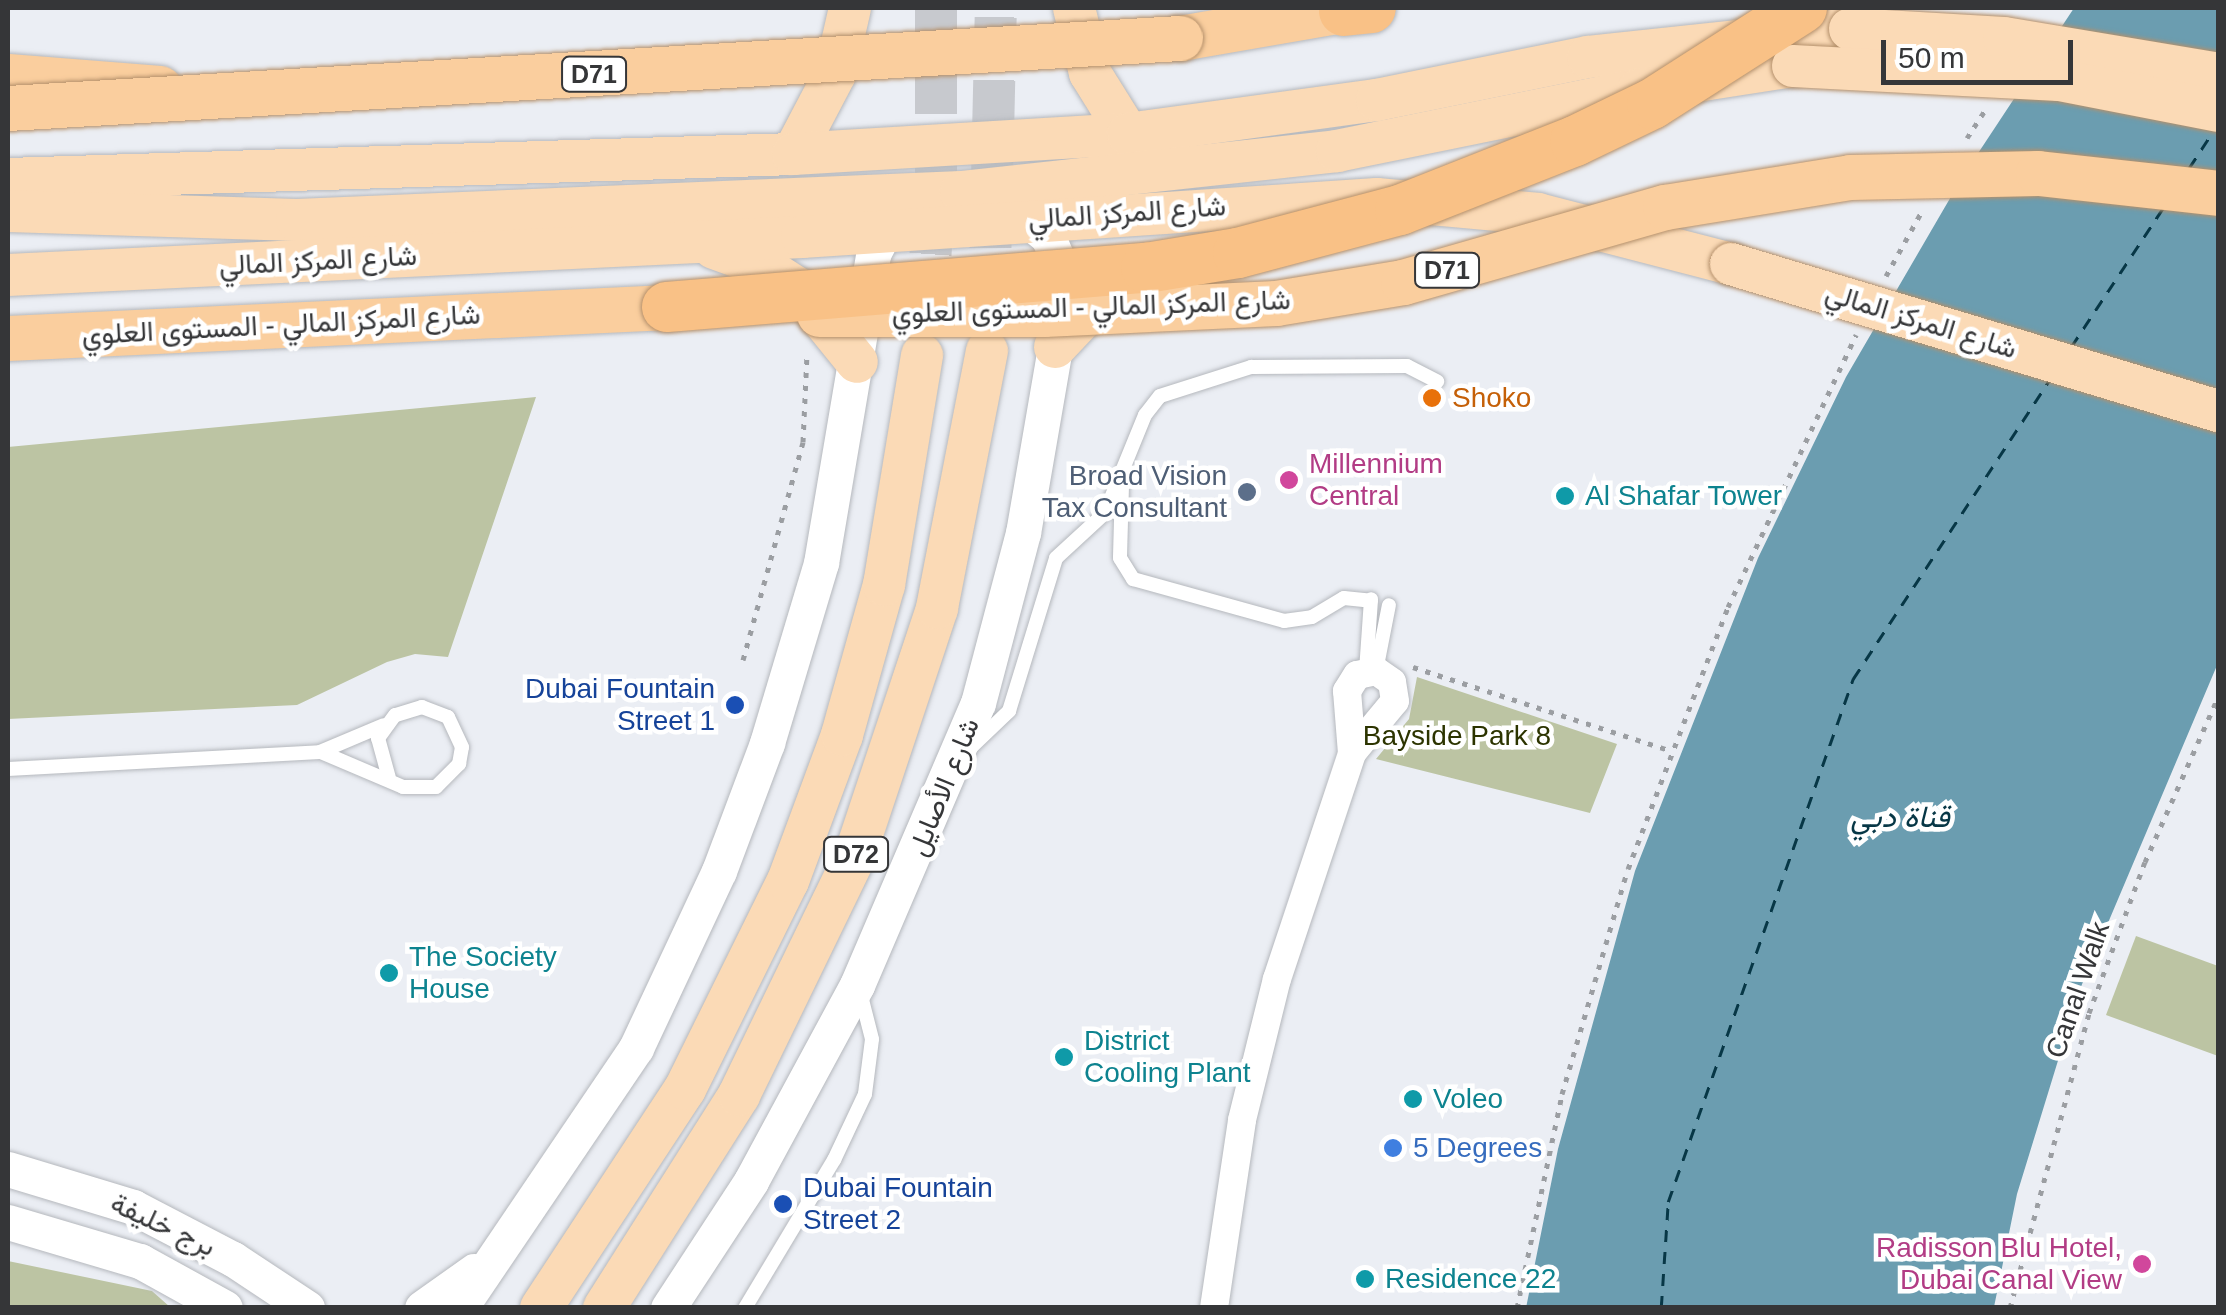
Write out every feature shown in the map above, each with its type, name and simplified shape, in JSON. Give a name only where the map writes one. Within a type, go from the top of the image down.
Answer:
[{"type":"highway","points":[[667,307],[1146,268],[1256,249],[1400,210],[1574,142],[1652,104],[1802,8]]},
{"type":"highway","name":"D71","points":[[8,108],[1180,38],[1356,9]]},
{"type":"highway","points":[[8,76],[201,96]]},
{"type":"highway","name":"شارع المركز المالي - المستوى العلوي","points":[[8,338],[667,307],[950,315],[1276,303],[1422,277],[1665,207],[1850,177],[2038,173],[2218,192]]},
{"type":"main road","points":[[793,154],[835,74],[850,8]]},
{"type":"main road","points":[[1074,8],[1090,74],[1128,134]]},
{"type":"main road","points":[[8,178],[793,154],[1128,134],[1377,100],[1588,57],[1850,29],[2004,38],[2218,74]]},
{"type":"main road","points":[[8,211],[297,220],[961,192],[1074,198],[1337,151],[1638,90],[1793,66],[1993,74],[2218,110]]},
{"type":"main road","name":"شارع المركز المالي","points":[[8,275],[884,232],[1032,220],[1074,198],[1270,203],[1378,199],[1485,206],[1732,264],[2218,410]]},
{"type":"main road","points":[[1055,347],[1130,272],[1270,203]]},
{"type":"main road","points":[[699,243],[761,265],[797,288],[858,362]]},
{"type":"main road","name":"شارع الأصايل","points":[[604,1308],[739,1095],[854,858],[937,608],[987,352]]},
{"type":"main road","name":"D72","points":[[550,1294],[604,1219],[712,1038],[816,808],[884,586],[922,356]]},
{"type":"main road","points":[[513,1308],[604,1219]]},
{"type":"street","points":[[460,1308],[636,1048],[719,870],[808,613],[843,463],[870,266],[884,232],[912,211],[961,192],[1032,220]]},
{"type":"street","name":"شارع الأصايل","points":[[668,1308],[750,1180],[857,986],[958,758],[1010,590],[1055,347],[1056,258],[1032,220]]},
{"type":"street","points":[[1214,1308],[1258,1050],[1352,753],[1347,692],[1382,669],[1392,682],[1395,702],[1352,753]]},
{"type":"street","name":"برج خليفة","points":[[14,1172],[184,1231],[306,1308]]},
{"type":"street","points":[[8,1222],[140,1261],[226,1308]]},
{"type":"street","points":[[422,1308],[506,1244]]},
{"type":"lane","points":[[958,758],[988,739],[1009,712],[1056,558],[1106,513],[1152,403],[1184,386],[1263,367],[1412,366],[1437,381]]},
{"type":"lane","points":[[1123,474],[1120,558],[1133,580],[1284,620],[1312,618],[1344,598],[1371,600],[1382,669]]},
{"type":"lane","points":[[1382,669],[1389,605]]},
{"type":"lane","points":[[8,770],[320,752],[384,725],[408,708],[436,710],[458,731],[462,748],[450,778],[420,791],[320,752]]},
{"type":"lane","points":[[384,725],[377,752],[389,778]]},
{"type":"lane","points":[[745,1308],[834,1160],[865,1094],[872,1039],[857,986]]},
{"type":"path","points":[[743,660],[803,442],[808,339]]},
{"type":"path","points":[[1517,1308],[1592,981],[1671,751],[1728,606],[1832,385]]},
{"type":"path","points":[[1382,669],[1671,751]]},
{"type":"path","name":"Canal Walk","points":[[2010,1308],[2089,1013],[2145,862],[2218,697]]},
{"type":"green space","points":[[536,397],[448,657],[415,654],[387,662],[297,705],[8,719],[8,447]]},
{"type":"green space","name":"Bayside Park 8","points":[[1417,677],[1617,744],[1590,813],[1376,759],[1409,719]]},
{"type":"green space","points":[[2136,936],[2218,966],[2218,1056],[2106,1015]]},
{"type":"green space","points":[[8,1261],[152,1291],[170,1307],[8,1307]]},
{"type":"water","name":"قناة دبي","points":[[2074,8],[2218,8],[2218,663],[2080,989],[2017,1194],[1994,1307],[1526,1308],[1558,1149],[1635,871],[1758,558],[1846,377],[1963,176]]},
{"type":"ferry route","points":[[2189,168],[2212,133]]},
{"type":"ferry route","points":[[2071,347],[2163,208]]},
{"type":"ferry route","points":[[1661,1308],[1668,1202],[1853,679],[2050,379]]},
{"type":"tunnel","points":[[926,317],[936,177],[936,8]]},
{"type":"tunnel","points":[[989,311],[996,8]]},
{"type":"place","name":"Shoko","points":[[1432,398]]},
{"type":"place","name":"Millennium Central","points":[[1289,480]]},
{"type":"place","name":"Broad Vision Tax Consultant","points":[[1247,492]]},
{"type":"place","name":"Al Shafar Tower","points":[[1565,496]]},
{"type":"place","name":"Dubai Fountain Street 1","points":[[735,705]]},
{"type":"place","name":"The Society House","points":[[389,973]]},
{"type":"place","name":"District Cooling Plant","points":[[1064,1057]]},
{"type":"place","name":"Voleo","points":[[1413,1099]]},
{"type":"place","name":"5 Degrees","points":[[1393,1148]]},
{"type":"place","name":"Dubai Fountain Street 2","points":[[783,1204]]},
{"type":"place","name":"Radisson Blu Hotel, Dubai Canal View","points":[[2142,1264]]},
{"type":"place","name":"Residence 22","points":[[1365,1279]]}]
